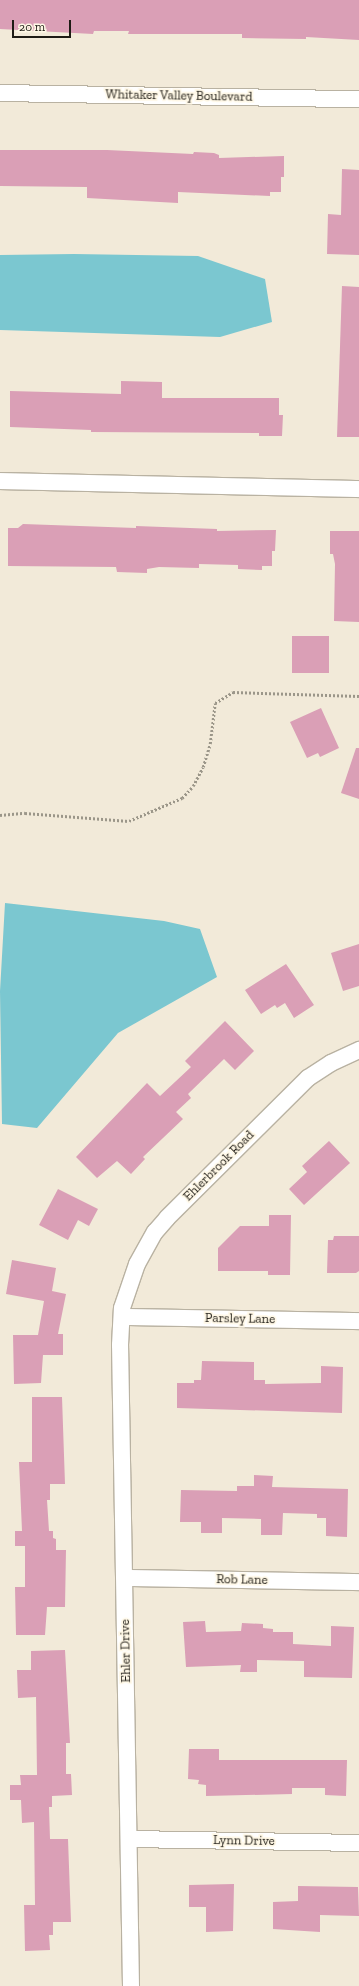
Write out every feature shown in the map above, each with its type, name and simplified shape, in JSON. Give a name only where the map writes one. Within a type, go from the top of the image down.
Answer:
[{"type":"street","name":"Whitaker Valley Boulevard","points":[[0,93],[359,99]]},
{"type":"street","points":[[0,481],[359,489]]},
{"type":"street","name":"Ehlerbrook Road","points":[[122,1317],[122,1308],[136,1264],[155,1232],[167,1218],[308,1078],[331,1063],[359,1050]]},
{"type":"street","name":"Parsley Lane","points":[[122,1317],[359,1321]]},
{"type":"street","name":"Ehler Drive","points":[[122,1317],[120,1345],[130,1839],[131,1986]]},
{"type":"street","name":"Rob Lane","points":[[125,1578],[359,1582]]},
{"type":"street","name":"Lynn Drive","points":[[130,1839],[359,1843]]},
{"type":"path","points":[[0,815],[26,813],[129,821],[182,798],[193,786],[203,767],[210,744],[215,703],[233,692],[359,696]]},
{"type":"water","points":[[74,254],[198,256],[265,279],[272,322],[220,337],[0,330],[0,255]]},
{"type":"water","points":[[5,903],[164,921],[200,929],[217,977],[118,1033],[37,1128],[2,1124],[0,991]]},
{"type":"building","points":[[0,0],[359,0],[359,40],[306,37],[306,39],[242,38],[242,34],[128,34],[129,31],[94,31],[93,34],[0,29]]},
{"type":"building","points":[[0,150],[107,150],[193,154],[194,152],[214,153],[219,155],[219,158],[284,156],[284,177],[281,177],[281,192],[270,192],[270,196],[178,192],[178,203],[87,198],[87,187],[0,186]]},
{"type":"building","points":[[342,169],[359,170],[359,255],[327,254],[328,214],[341,215]]},
{"type":"building","points":[[342,286],[359,287],[359,437],[337,437]]},
{"type":"building","points":[[121,381],[162,382],[162,398],[279,398],[279,415],[283,415],[282,436],[259,436],[259,433],[91,432],[91,430],[10,427],[10,391],[121,394]]},
{"type":"building","points":[[23,524],[136,528],[136,526],[217,529],[217,531],[276,530],[275,551],[272,551],[272,566],[262,566],[262,570],[238,569],[238,565],[199,564],[199,568],[159,567],[147,569],[147,573],[117,572],[116,567],[8,566],[8,528],[18,528]]},
{"type":"building","points":[[330,531],[359,531],[359,622],[334,621],[335,564],[333,554],[330,554]]},
{"type":"building","points":[[292,636],[329,636],[329,673],[292,673]]},
{"type":"building","points":[[321,708],[339,748],[320,757],[318,753],[307,758],[290,722]]},
{"type":"building","points":[[356,748],[359,748],[359,799],[341,793]]},
{"type":"building","points":[[359,944],[359,986],[343,991],[331,953]]},
{"type":"building","points":[[286,964],[314,1005],[294,1018],[285,1003],[277,1008],[275,1005],[261,1014],[245,990]]},
{"type":"building","points":[[225,1021],[254,1051],[235,1070],[224,1059],[188,1094],[191,1098],[176,1112],[183,1119],[143,1157],[145,1159],[131,1174],[117,1161],[97,1178],[76,1157],[147,1083],[160,1096],[191,1067],[185,1061]]},
{"type":"building","points":[[329,1141],[350,1163],[304,1205],[289,1189],[307,1172],[302,1166]]},
{"type":"building","points":[[58,1189],[98,1209],[89,1226],[78,1220],[68,1240],[39,1225]]},
{"type":"building","points":[[269,1215],[291,1215],[290,1275],[268,1275],[268,1271],[218,1271],[218,1248],[240,1226],[269,1226]]},
{"type":"building","points":[[334,1236],[359,1236],[359,1271],[356,1273],[327,1273],[328,1240],[333,1240]]},
{"type":"building","points":[[12,1260],[56,1268],[52,1291],[66,1294],[58,1334],[63,1334],[63,1355],[43,1355],[41,1383],[14,1384],[13,1335],[38,1335],[44,1301],[6,1294]]},
{"type":"building","points":[[202,1361],[254,1362],[254,1380],[265,1380],[265,1384],[321,1383],[321,1366],[343,1367],[342,1413],[177,1408],[177,1383],[194,1383],[194,1380],[201,1380]]},
{"type":"building","points":[[32,1397],[62,1397],[65,1484],[50,1484],[50,1500],[47,1500],[49,1531],[53,1531],[53,1538],[56,1539],[56,1550],[66,1550],[65,1607],[47,1607],[45,1635],[16,1635],[15,1587],[25,1587],[25,1546],[15,1546],[15,1531],[22,1531],[19,1462],[32,1462]]},
{"type":"building","points":[[254,1475],[273,1476],[272,1487],[348,1489],[347,1537],[326,1536],[326,1518],[317,1518],[317,1514],[283,1513],[282,1535],[261,1535],[261,1519],[222,1518],[222,1533],[201,1533],[201,1522],[180,1522],[181,1490],[237,1491],[237,1486],[254,1486]]},
{"type":"building","points":[[205,1621],[206,1632],[241,1631],[242,1623],[263,1624],[263,1628],[273,1629],[273,1632],[293,1632],[293,1644],[331,1646],[331,1626],[354,1627],[352,1678],[304,1677],[304,1661],[257,1660],[257,1672],[240,1672],[241,1665],[186,1667],[183,1622]]},
{"type":"building","points":[[65,1650],[70,1743],[66,1743],[66,1774],[71,1774],[72,1795],[52,1796],[52,1807],[49,1807],[50,1839],[68,1839],[71,1922],[53,1922],[53,1935],[49,1935],[50,1950],[25,1951],[24,1905],[35,1905],[34,1822],[22,1823],[21,1800],[10,1800],[10,1785],[21,1785],[20,1775],[37,1775],[36,1697],[18,1698],[17,1670],[31,1670],[31,1651]]},
{"type":"building","points":[[189,1749],[219,1749],[219,1760],[347,1760],[346,1796],[325,1795],[325,1788],[292,1788],[292,1794],[206,1796],[206,1785],[198,1784],[199,1780],[188,1779]]},
{"type":"building","points":[[234,1884],[233,1931],[206,1932],[206,1907],[189,1907],[189,1885]]},
{"type":"building","points":[[298,1886],[358,1887],[359,1916],[320,1915],[320,1932],[273,1929],[273,1902],[298,1901]]}]
